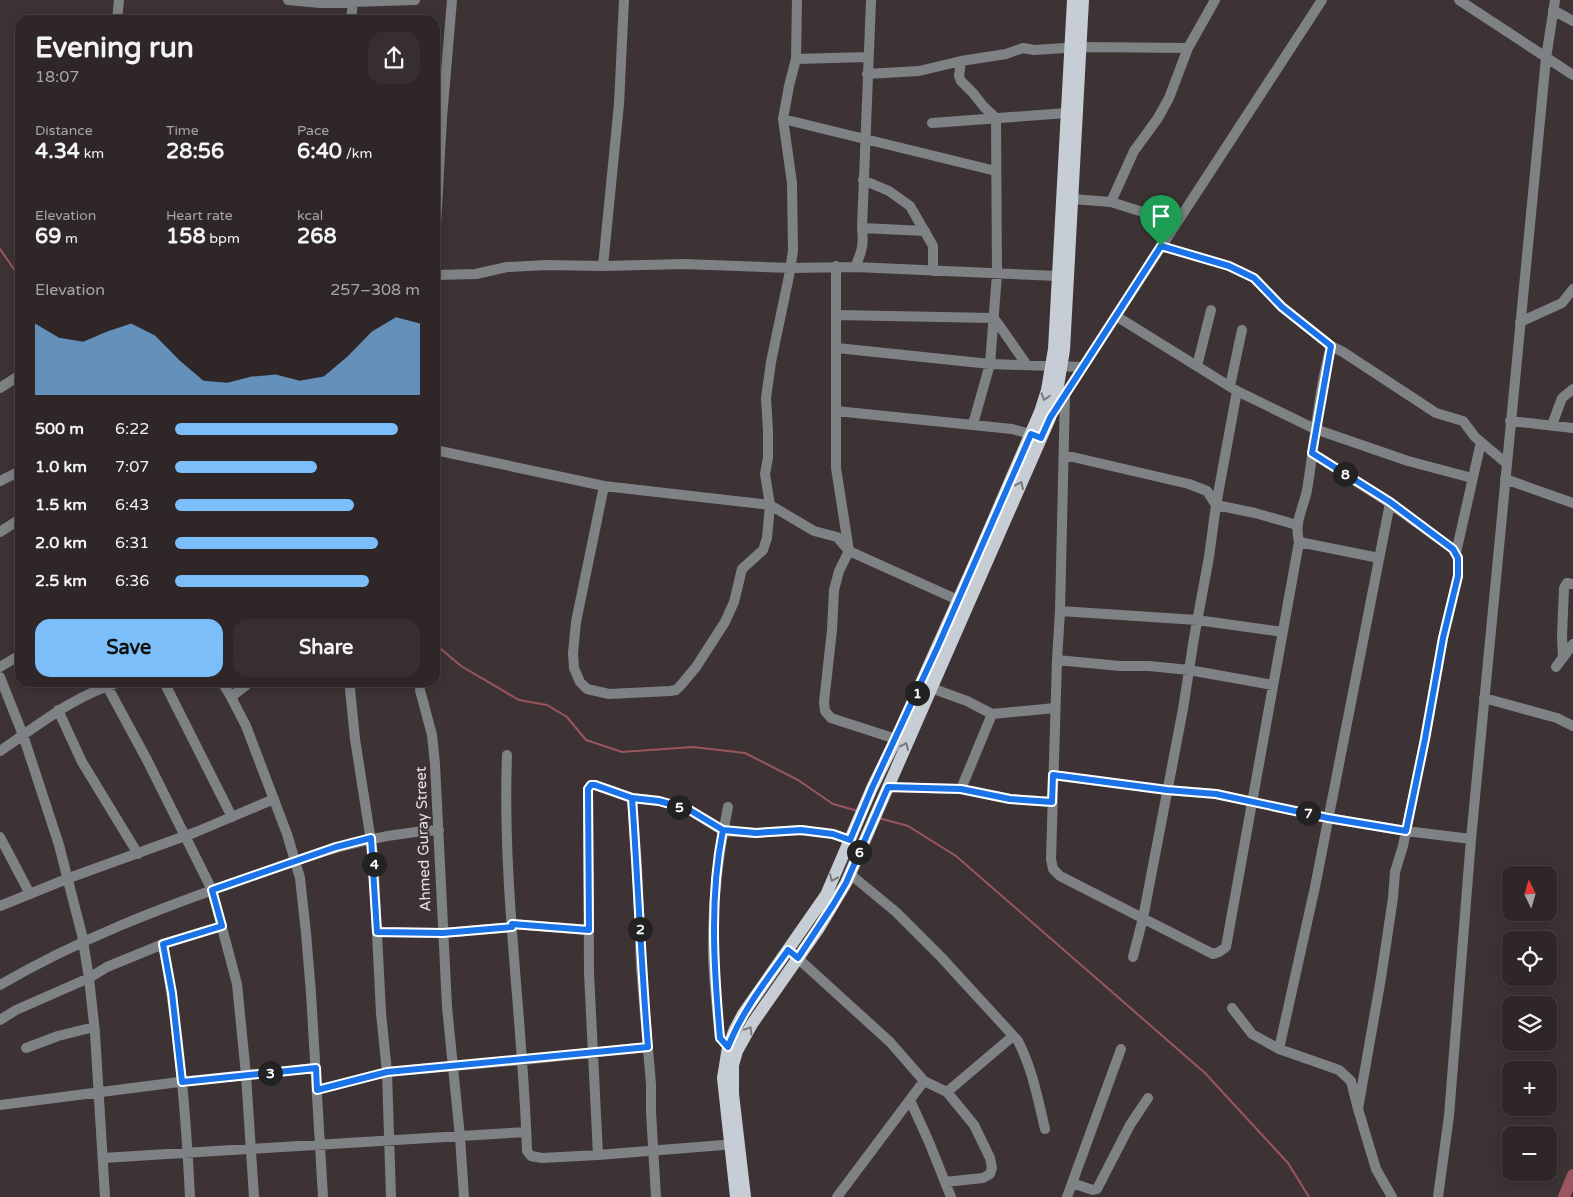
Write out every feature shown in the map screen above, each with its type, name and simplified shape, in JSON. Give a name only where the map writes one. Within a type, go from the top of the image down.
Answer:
[{"type":"main road","points":[[745,1197],[723,1078],[728,1047],[735,1029],[743,1014],[833,905],[850,874],[856,837],[872,788],[1036,436],[1050,418],[1057,366],[1072,199],[1075,48],[1073,0]]},
{"type":"main road","points":[[736,1197],[732,1078],[737,1051],[826,895],[856,837],[887,789],[1036,436],[1040,412],[1057,366],[1054,349],[1067,113],[1082,0]]},
{"type":"street","points":[[118,15],[119,0]]},
{"type":"street","points":[[288,0],[320,3],[415,0]]},
{"type":"street","points":[[440,154],[452,0]]},
{"type":"street","points":[[603,266],[619,104],[624,0]]},
{"type":"street","points":[[604,486],[576,622],[573,653],[574,668],[580,682],[587,689],[609,694],[676,690],[696,667],[725,622],[734,602],[742,568],[763,550],[767,538],[770,505],[765,474],[768,458],[766,398],[771,362],[793,251],[792,183],[783,118],[796,59],[797,0]]},
{"type":"street","points":[[855,267],[863,250],[864,138],[871,0]]},
{"type":"street","points":[[1111,202],[1134,151],[1158,118],[1169,98],[1188,48],[1215,0]]},
{"type":"street","points":[[1050,418],[1322,0]]},
{"type":"street","points":[[1459,0],[1573,75]]},
{"type":"street","points":[[352,15],[353,2]]},
{"type":"street","points":[[1438,1197],[1449,1116],[1471,839],[1510,420],[1546,58],[1554,5]]},
{"type":"street","points":[[1554,5],[1573,21]]},
{"type":"street","points":[[867,74],[919,71],[960,61],[992,58],[1023,48],[1034,50],[1188,48]]},
{"type":"street","points":[[796,59],[868,57]]},
{"type":"street","points":[[960,61],[959,76],[961,81],[996,118],[997,274],[994,318],[990,364],[973,424]]},
{"type":"street","points":[[932,123],[1067,113]]},
{"type":"street","points":[[783,118],[996,172]]},
{"type":"street","points":[[864,180],[889,191],[910,206],[933,246],[933,271]]},
{"type":"street","points":[[1072,199],[1111,202],[1146,213],[1171,232]]},
{"type":"street","points":[[862,228],[925,232]]},
{"type":"street","points":[[1161,246],[1229,266],[1254,278],[1282,307],[1331,346],[1436,413],[1462,421],[1475,437],[1506,463]]},
{"type":"street","points":[[440,275],[476,274],[507,267],[548,265],[684,264],[790,268],[836,266],[1058,276]]},
{"type":"street","points":[[836,266],[836,468],[849,551],[839,571],[834,590],[832,630],[824,702],[825,711],[831,718],[896,739]]},
{"type":"street","points":[[1520,322],[1562,303],[1573,289]]},
{"type":"street","points":[[1197,366],[1211,310]]},
{"type":"street","points":[[837,315],[994,318]]},
{"type":"street","points":[[1116,316],[1234,388],[1315,429],[1408,460],[1472,478]]},
{"type":"street","points":[[994,318],[1027,365]]},
{"type":"street","points":[[1133,957],[1143,918],[1209,557],[1242,330]]},
{"type":"street","points":[[1065,395],[1060,539],[1060,611],[1056,660],[1050,859],[1053,869],[1060,876],[1213,954],[1226,947],[1299,542],[1297,525],[1306,492],[1315,429],[1331,346]]},
{"type":"street","points":[[837,348],[990,364],[1083,367]]},
{"type":"street","points":[[0,388],[15,378]]},
{"type":"street","points":[[1552,425],[1562,398],[1573,389]]},
{"type":"street","points":[[836,411],[973,424],[1012,429],[1036,436]]},
{"type":"street","points":[[1510,420],[1573,428]]},
{"type":"street","points":[[1456,553],[1472,478],[1482,442]]},
{"type":"street","points":[[440,451],[604,486],[770,505],[814,531],[837,537],[849,551],[958,600]]},
{"type":"street","points":[[1312,453],[1390,502],[1453,549],[1458,558],[1458,576],[1443,638],[1406,831],[1395,872],[1381,978],[1358,1109]]},
{"type":"street","points":[[1064,455],[1189,484],[1207,491],[1216,505],[1255,513],[1297,525]]},
{"type":"street","points":[[0,481],[15,474]]},
{"type":"street","points":[[1505,479],[1573,503]]},
{"type":"street","points":[[1279,1049],[1315,887],[1390,502]]},
{"type":"street","points":[[0,532],[15,522]]},
{"type":"street","points":[[1299,542],[1380,558]]},
{"type":"street","points":[[1563,658],[1564,588],[1567,583],[1573,584]]},
{"type":"street","points":[[1060,611],[1197,620],[1283,632]]},
{"type":"street","points":[[1556,667],[1573,644]]},
{"type":"street","points":[[0,667],[15,658]]},
{"type":"street","points":[[1056,660],[1189,670],[1273,685]]},
{"type":"street","points":[[0,677],[23,735],[69,878],[83,940],[94,1027],[105,1197]]},
{"type":"street","points":[[0,751],[58,710],[106,687]]},
{"type":"street","points":[[109,687],[212,890],[237,984],[246,1075],[254,1197]]},
{"type":"street","points":[[167,687],[232,817]]},
{"type":"street","points":[[225,687],[246,726],[274,799],[300,878],[316,1068],[323,1197]]},
{"type":"street","points":[[231,697],[244,687]]},
{"type":"street","points":[[349,687],[355,739],[371,838],[387,1072],[391,1197]]},
{"type":"street","points":[[931,688],[992,714],[1056,708]]},
{"type":"street","name":"Ahmed Guray Street","points":[[420,690],[432,735],[436,764],[443,933],[452,1066],[464,1197]]},
{"type":"street","points":[[1484,698],[1557,718],[1573,726]]},
{"type":"street","points":[[58,710],[82,762],[138,854]]},
{"type":"street","points":[[961,789],[992,714]]},
{"type":"street","points":[[507,755],[505,790],[527,1151],[531,1156],[542,1158],[734,1144]]},
{"type":"street","points":[[1053,775],[1167,790],[1216,794],[1328,818],[1406,831],[1471,839]]},
{"type":"street","points":[[598,1155],[589,930],[588,789],[591,785],[632,798],[659,801],[688,809],[723,830],[756,833],[801,830],[856,837]]},
{"type":"street","points":[[887,789],[961,789],[1010,799],[1052,802]]},
{"type":"street","points":[[632,798],[641,967],[651,1084],[652,1151],[656,1197]]},
{"type":"street","points":[[0,906],[69,878],[138,854],[274,799]]},
{"type":"street","points":[[728,807],[720,844],[714,914],[713,958],[720,1038],[728,1047]]},
{"type":"street","points":[[0,985],[83,940],[212,890],[336,847],[371,838],[408,832],[439,830]]},
{"type":"street","points":[[0,837],[30,894]]},
{"type":"street","points":[[850,874],[896,912],[1013,1036],[1025,1054],[1045,1129]]},
{"type":"street","points":[[0,1020],[16,1010],[163,944],[222,926]]},
{"type":"street","points":[[377,932],[443,933],[512,926],[589,930]]},
{"type":"street","points":[[163,944],[172,993],[182,1082],[190,1197]]},
{"type":"street","points":[[793,954],[890,1042],[924,1081],[947,1092],[974,1125],[990,1158],[992,1168],[990,1174],[983,1178],[945,1182]]},
{"type":"street","points":[[1232,1008],[1252,1034],[1279,1049],[1338,1070],[1351,1081],[1376,1169],[1392,1197]]},
{"type":"street","points":[[26,1048],[58,1036],[94,1027]]},
{"type":"street","points":[[947,1092],[1013,1036]]},
{"type":"street","points":[[317,1090],[387,1072],[648,1047]]},
{"type":"street","points":[[1067,1197],[1121,1050]]},
{"type":"street","points":[[0,1105],[182,1082],[316,1068]]},
{"type":"street","points":[[837,1197],[924,1081]]},
{"type":"street","points":[[1072,1184],[1092,1190],[1097,1189],[1130,1125],[1148,1098]]},
{"type":"street","points":[[910,1100],[951,1197]]},
{"type":"street","points":[[102,1158],[526,1132]]},
{"type":"waterway","points":[[0,249],[15,271]]},
{"type":"waterway","points":[[440,648],[461,666],[519,700],[547,705],[567,717],[586,740],[622,752],[693,747],[745,753],[798,780],[833,804],[858,811]]},
{"type":"waterway","points":[[879,818],[908,826],[956,856],[1205,1073],[1288,1163],[1309,1197]]},
{"type":"waterway","points":[[1564,1197],[1573,1175]]},
{"type":"route","points":[[1161,246],[1050,418],[1041,438],[1031,434],[850,840],[833,834],[801,830],[756,833],[723,830],[688,809],[659,801],[632,798],[641,967],[648,1047],[387,1072],[317,1090],[316,1068],[182,1082],[172,993],[163,944],[222,926],[212,890],[336,847],[371,838],[374,854],[377,932],[443,933],[512,927],[512,924],[589,930],[588,789],[591,785],[632,798],[659,801],[688,809],[723,830],[714,914],[713,958],[720,1038],[728,1047],[743,1014],[788,950],[798,958],[833,905],[846,883],[888,787],[961,789],[1010,799],[1052,802],[1053,775],[1167,790],[1216,794],[1328,818],[1406,831],[1443,638],[1458,576],[1458,558],[1453,549],[1390,502],[1312,453],[1331,346],[1282,307],[1254,278],[1229,266],[1161,246]]}]
